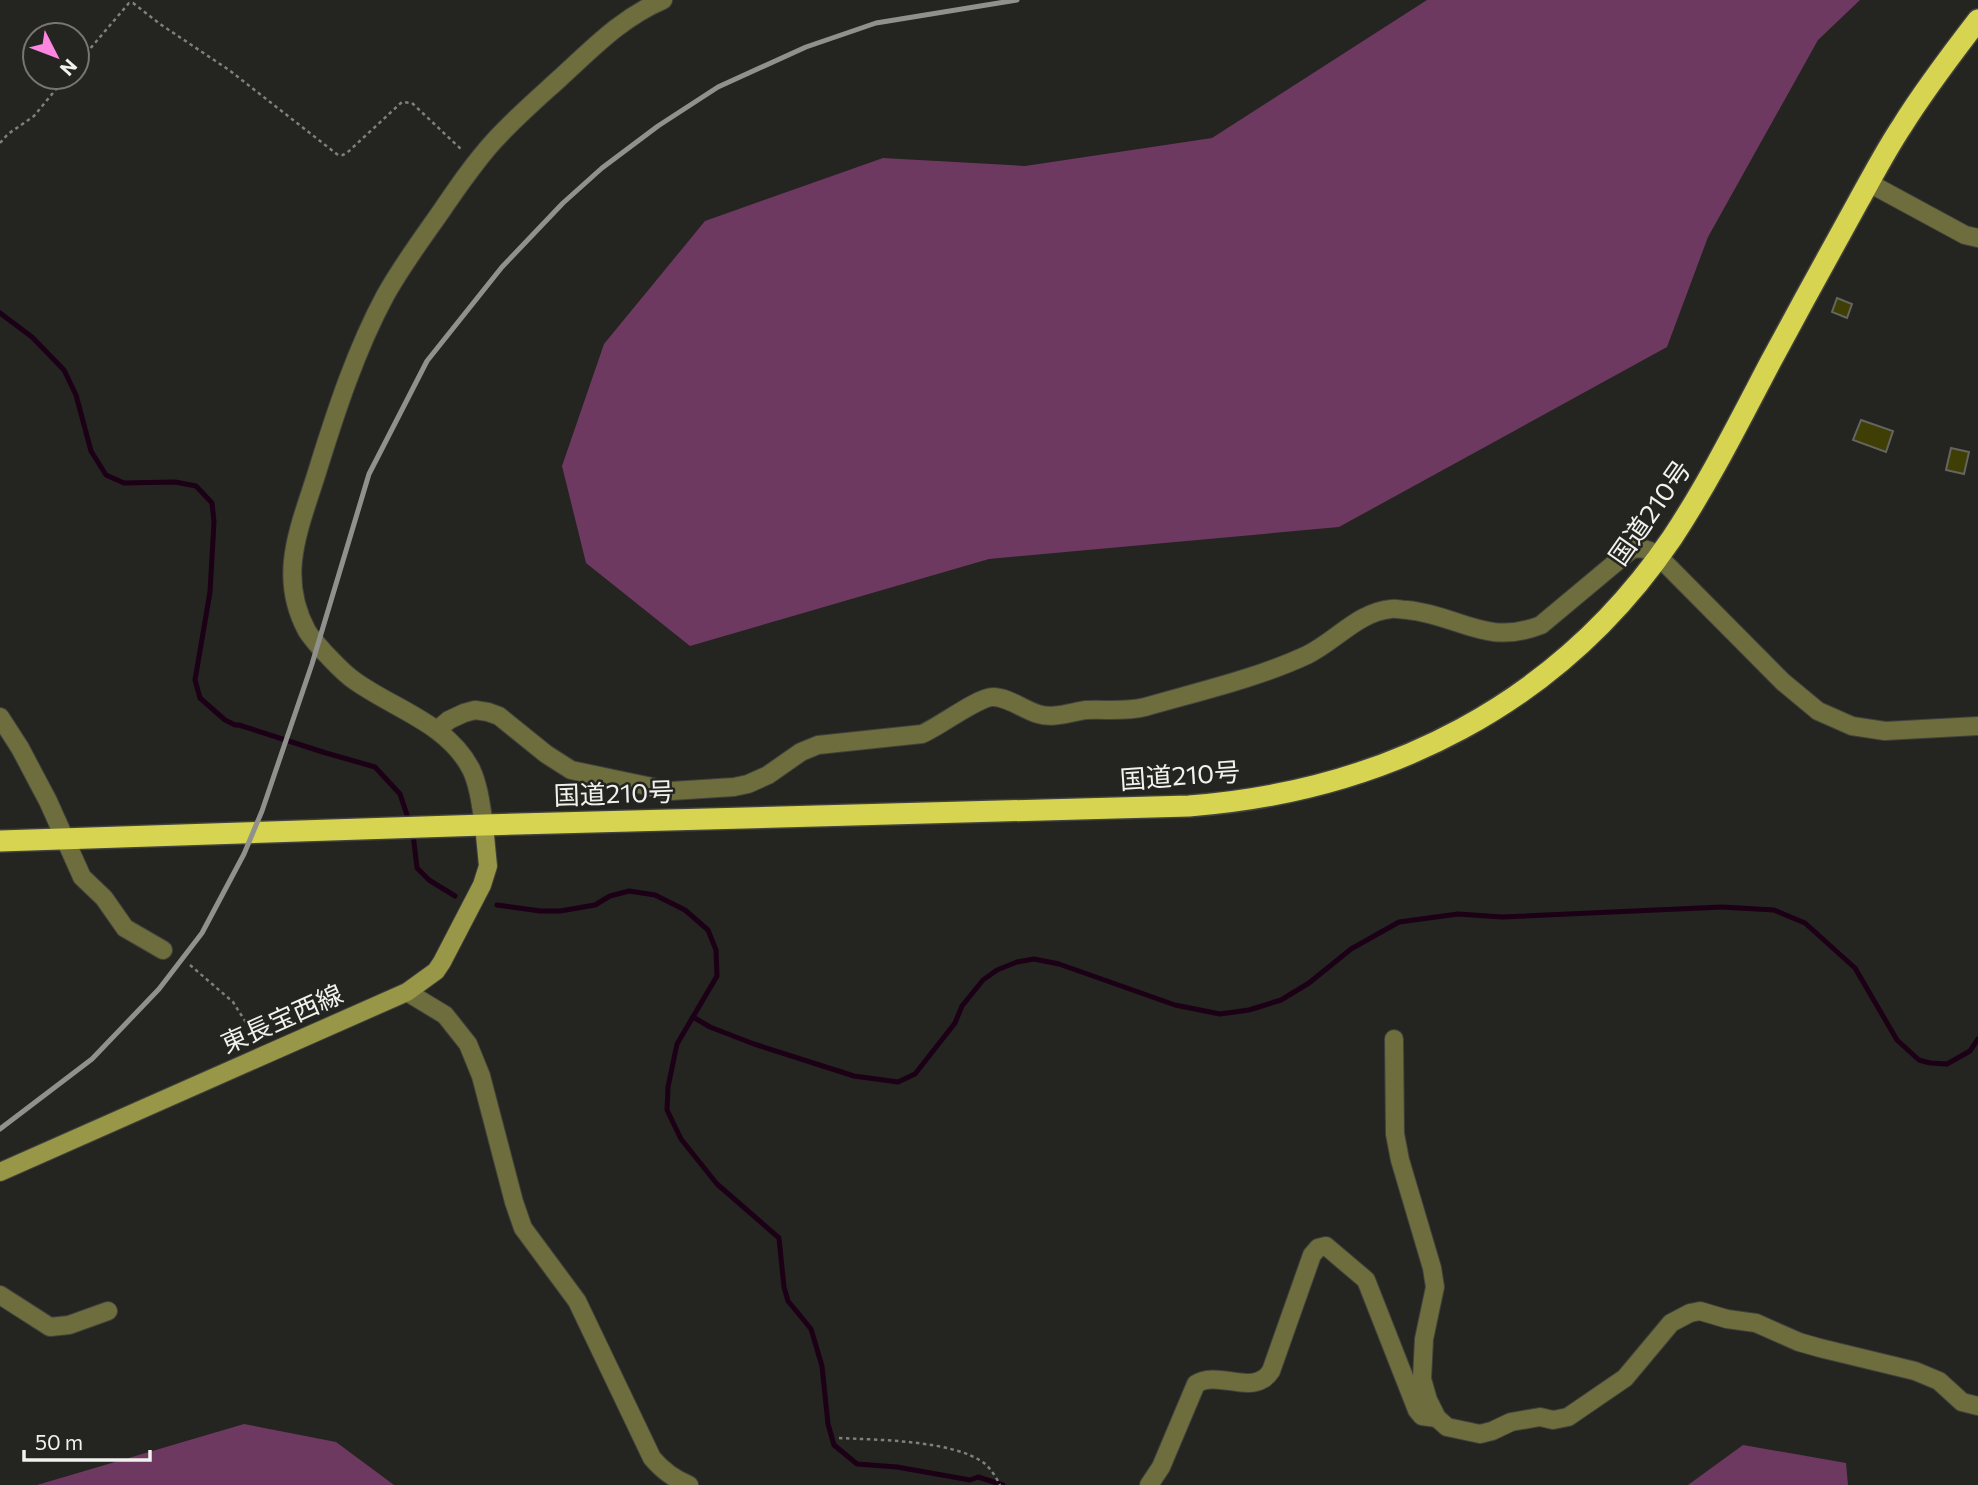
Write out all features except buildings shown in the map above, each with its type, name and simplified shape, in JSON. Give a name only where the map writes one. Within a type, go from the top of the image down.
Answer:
[{"type":"highway","name":"国道210号","points":[[0,841],[1167,807],[1245,801],[1298,791],[1345,779],[1403,757],[1457,732],[1543,677],[1581,643],[1620,602],[1658,556],[1707,482],[1901,127],[1978,20]]},
{"type":"main road","name":"東長宝西線","points":[[0,1172],[407,992],[436,971],[482,885],[488,866],[484,825]]},
{"type":"street","points":[[484,825],[480,796],[470,768],[453,745],[437,730],[350,677],[314,640],[303,621],[293,589],[292,559],[323,453],[358,357],[384,297],[404,265],[475,163],[514,120],[614,29],[634,14],[663,0]]},
{"type":"street","points":[[1869,183],[1965,235],[1978,238]]},
{"type":"street","points":[[437,730],[464,713],[475,710],[488,712],[499,716],[536,747],[571,770],[659,789],[734,787],[759,779],[801,752],[818,745],[922,734],[991,697],[1000,698],[1040,715],[1145,707],[1309,654],[1365,617],[1391,609],[1426,612],[1483,631],[1504,634],[1524,632],[1541,625],[1632,549],[1642,548],[1649,549],[1658,556],[1783,682],[1818,711],[1852,726],[1885,731],[1978,726]]},
{"type":"street","points":[[0,717],[48,801],[82,877],[104,898],[125,928],[163,950]]},
{"type":"street","points":[[407,992],[445,1015],[468,1044],[481,1076],[523,1228],[577,1301],[652,1458],[662,1470],[689,1485]]},
{"type":"street","points":[[1394,1039],[1395,1134],[1399,1160],[1436,1287],[1424,1339],[1422,1379],[1437,1418],[1447,1427],[1480,1434],[1511,1422],[1540,1417],[1553,1420],[1568,1417],[1625,1378],[1677,1318],[1700,1311],[1727,1319],[1756,1323],[1799,1342],[1915,1371],[1939,1381],[1962,1402],[1978,1406]]},
{"type":"street","points":[[1149,1485],[1161,1467],[1196,1384],[1209,1379],[1249,1382],[1262,1380],[1271,1371],[1312,1255],[1318,1248],[1326,1246],[1366,1280],[1417,1410],[1422,1416],[1437,1418]]},
{"type":"street","points":[[0,1295],[50,1327],[69,1325],[108,1311]]},
{"type":"path","points":[[91,48],[133,1],[160,24],[229,70],[338,155],[349,151],[402,102],[412,103],[475,163]]},
{"type":"path","points":[[0,143],[34,116],[55,91]]},
{"type":"path","points":[[190,965],[240,1010],[265,1055]]},
{"type":"path","points":[[839,1438],[921,1443],[967,1454],[984,1463],[1000,1485]]},
{"type":"shaded area","points":[[1427,0],[1860,0],[1818,40],[1708,237],[1667,347],[1339,527],[989,559],[690,646],[586,563],[562,466],[604,344],[705,221],[883,158],[1025,166],[1212,138]]},
{"type":"shaded area","points":[[244,1424],[336,1442],[394,1485],[37,1485]]},
{"type":"shaded area","points":[[1743,1445],[1846,1463],[1848,1485],[1688,1485]]},
{"type":"waterway","points":[[0,313],[32,337],[64,370],[76,395],[91,451],[106,475],[124,483],[175,482],[196,486],[212,503],[214,522],[210,592],[195,680],[200,698],[225,720],[235,725],[375,767],[400,794],[409,821]]},
{"type":"waterway","points":[[413,834],[417,868],[429,880],[455,896]]},
{"type":"waterway","points":[[497,905],[560,911],[595,905],[610,896],[629,891],[655,895],[685,910],[708,930],[716,950],[717,976],[677,1044],[668,1087],[667,1110],[681,1139],[717,1184],[779,1238],[788,1301],[811,1329],[822,1366],[828,1424],[834,1445],[857,1464],[897,1467],[970,1480],[978,1477],[1003,1485]]},
{"type":"waterway","points":[[693,1017],[710,1027],[754,1044],[854,1076],[898,1082],[915,1074],[955,1023],[962,1006],[983,980],[997,970],[1017,962],[1034,959],[1059,964],[1175,1005],[1220,1014],[1249,1010],[1281,1000],[1309,983],[1351,949],[1399,922],[1458,914],[1502,917],[1722,907],[1774,910],[1805,923],[1855,968],[1897,1040],[1919,1060],[1947,1064],[1970,1051],[1978,1039]]},
{"type":"railway","points":[[0,1129],[92,1059],[159,989],[202,933],[244,854],[262,811],[312,664],[369,474],[427,361],[502,267],[563,203],[602,168],[658,126],[718,87],[806,47],[876,23],[1017,0]]}]
